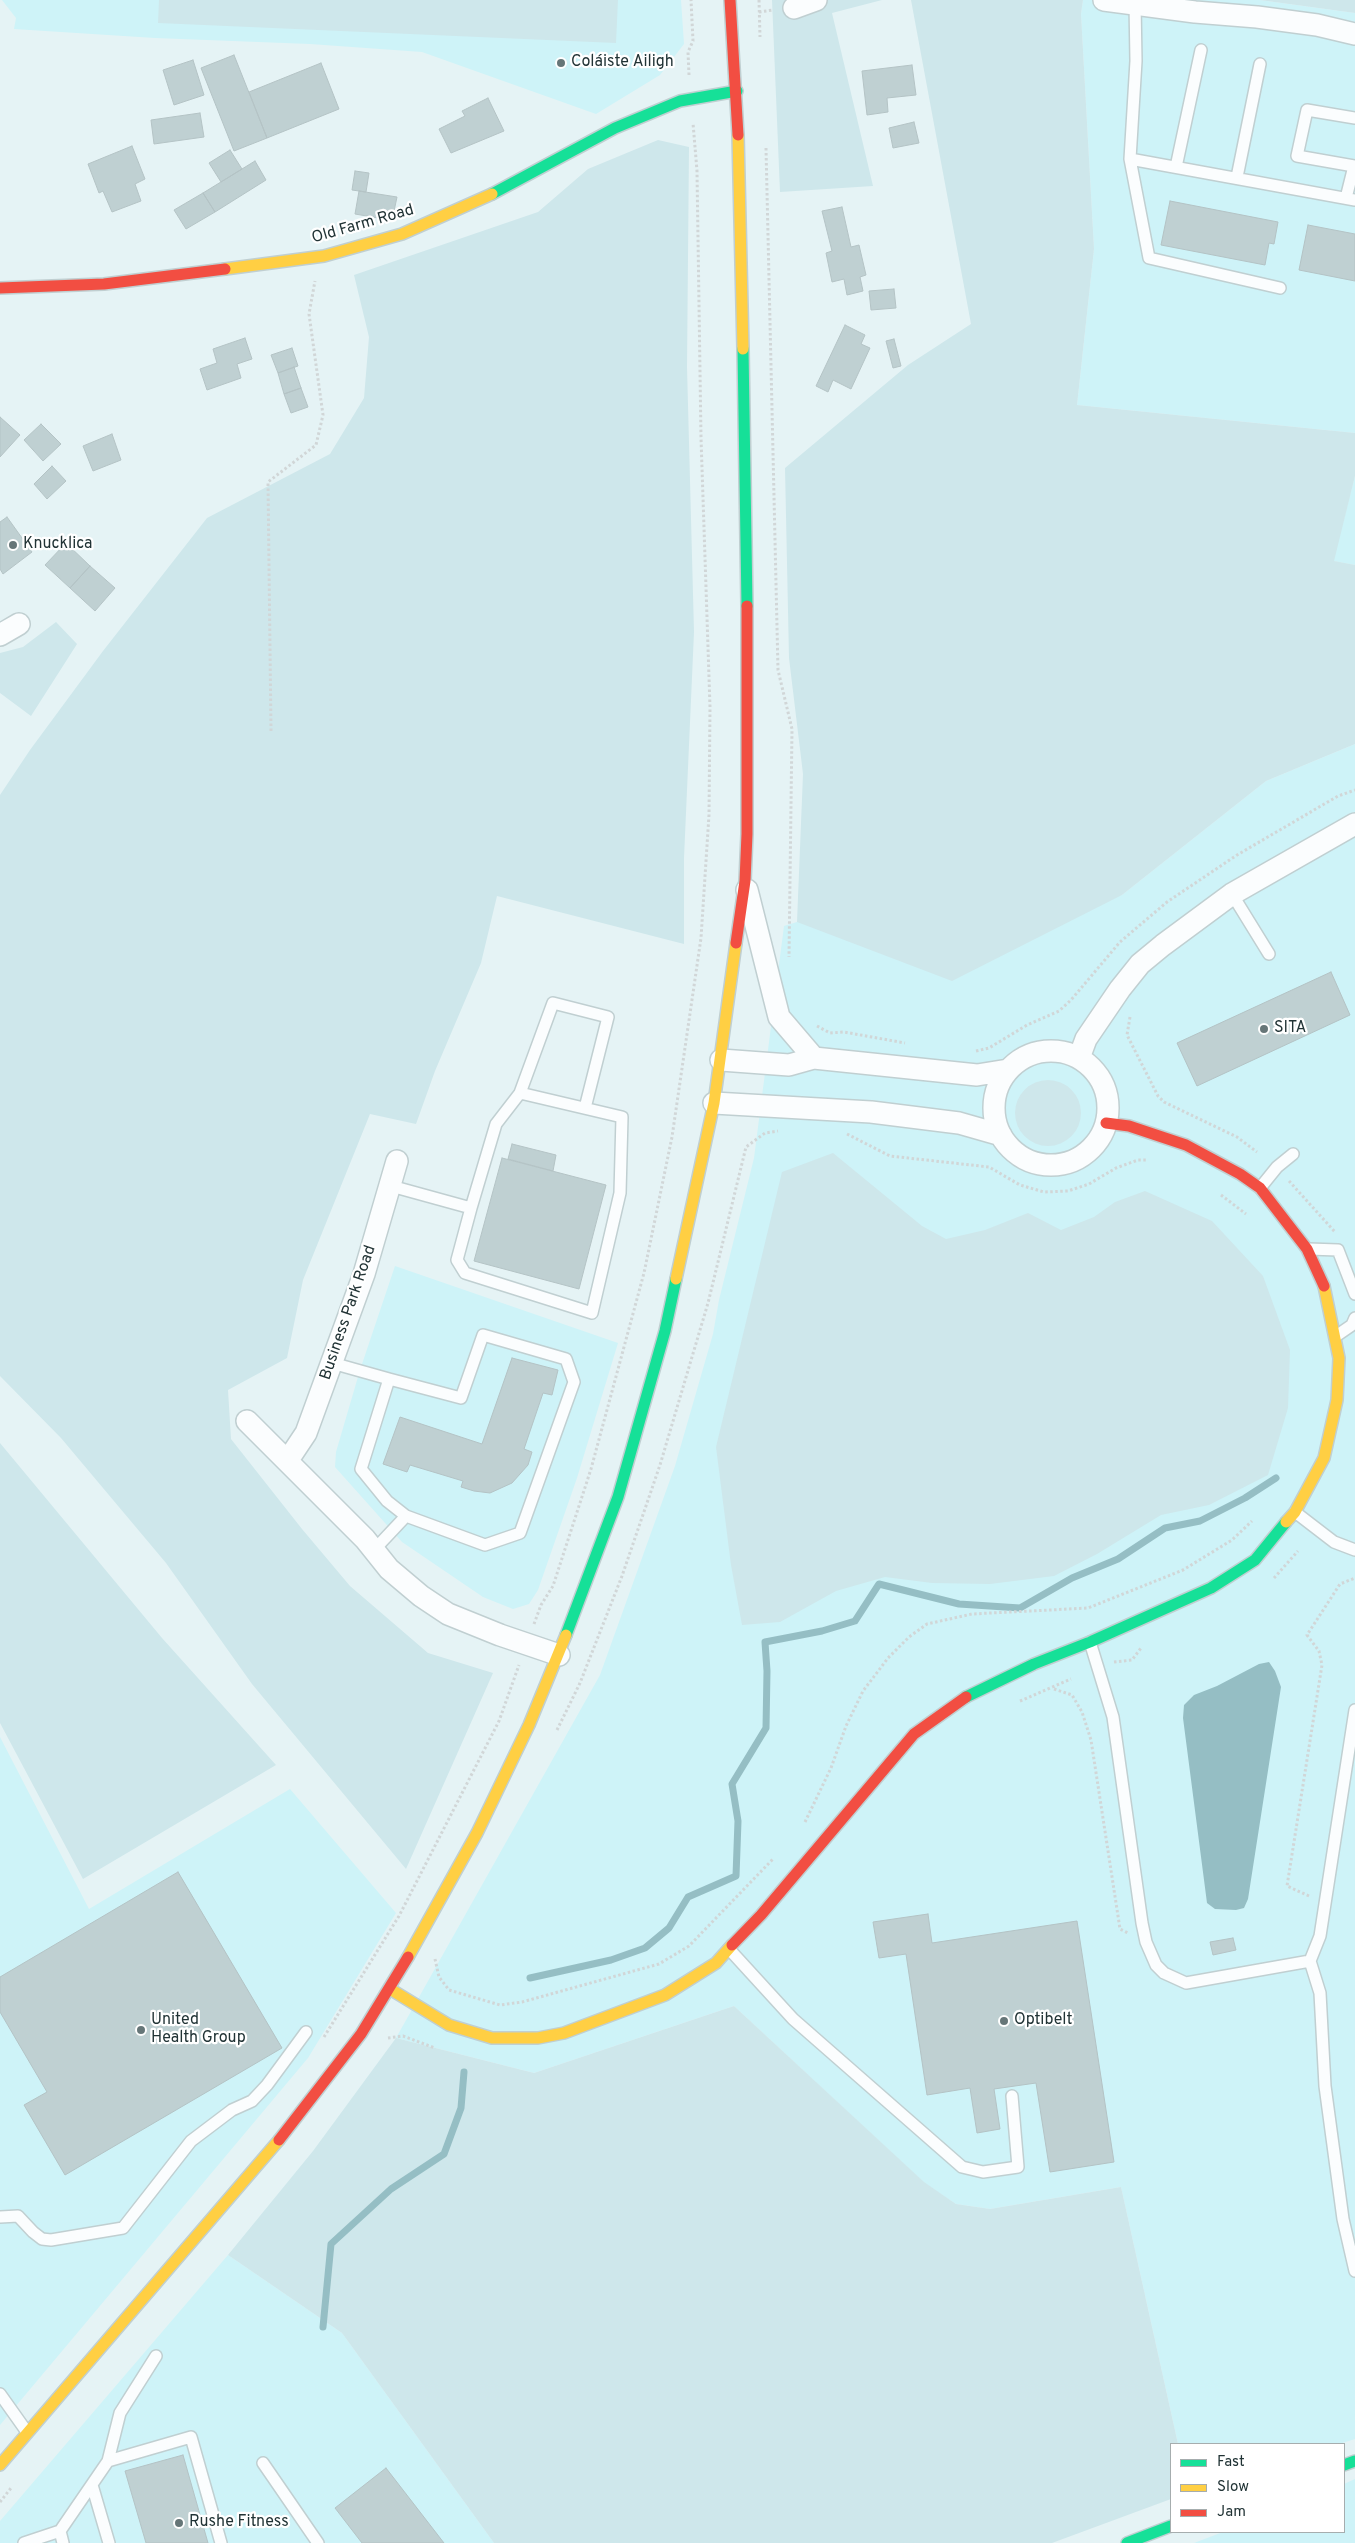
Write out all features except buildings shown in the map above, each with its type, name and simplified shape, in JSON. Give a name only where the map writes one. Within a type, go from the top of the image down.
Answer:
[{"type":"main road","points":[[0,2465],[261,2163],[361,2034],[390,1989],[477,1834],[529,1726],[559,1655],[618,1497],[665,1331],[714,1104],[744,881],[747,834],[747,505],[737,91],[730,0]]},
{"type":"main road","name":"Old Farm Road","points":[[0,288],[104,284],[319,256],[402,234],[484,198],[615,128],[680,101],[737,91]]},
{"type":"main road","points":[[390,1989],[449,2024],[492,2038],[538,2038],[564,2033],[664,1995],[716,1963],[761,1915],[914,1734],[964,1698],[1034,1664],[1090,1642],[1211,1588],[1255,1560],[1295,1512],[1324,1458],[1335,1410],[1339,1358],[1325,1289],[1307,1249],[1260,1188],[1227,1166],[1186,1145],[1129,1126],[1106,1123]]},
{"type":"main road","points":[[1128,2543],[1170,2526]]},
{"type":"street","points":[[794,8],[816,0]]},
{"type":"street","points":[[1104,0],[1300,23],[1355,34]]},
{"type":"street","points":[[0,635],[19,624]]},
{"type":"street","points":[[1078,1058],[1086,1039],[1105,1010],[1140,964],[1197,918],[1232,894],[1355,824]]},
{"type":"street","points":[[744,881],[779,1017],[814,1058]]},
{"type":"street","points":[[1060,1051],[1078,1058],[1097,1074],[1104,1085],[1108,1110],[1106,1123],[1095,1145],[1076,1160],[1052,1165],[1028,1160],[1008,1146],[1001,1135],[995,1119],[994,1102],[999,1085],[1008,1070],[1023,1058],[1041,1052],[1060,1051]]},
{"type":"street","points":[[721,1060],[789,1065],[814,1058],[977,1075],[1008,1070]]},
{"type":"street","points":[[714,1104],[871,1112],[958,1123],[1001,1135]]},
{"type":"street","name":"Business Park Road","points":[[288,1460],[306,1433],[332,1363],[364,1274],[397,1161]]},
{"type":"street","points":[[247,1421],[288,1460],[374,1550],[389,1569],[448,1614],[500,1636],[559,1655]]},
{"type":"lane","points":[[1135,3],[1136,61],[1130,159],[1149,258],[1280,288]]},
{"type":"lane","points":[[1176,167],[1201,50]]},
{"type":"lane","points":[[1237,177],[1260,64]]},
{"type":"lane","points":[[1130,159],[1350,199],[1354,166],[1297,156],[1306,110],[1355,118]]},
{"type":"lane","points":[[1232,894],[1269,954]]},
{"type":"lane","points":[[520,1093],[622,1117],[620,1193],[592,1313],[465,1273],[457,1260],[496,1124],[520,1093],[553,1003],[608,1017],[585,1108]]},
{"type":"lane","points":[[1260,1188],[1277,1167],[1293,1154]]},
{"type":"lane","points":[[391,1186],[471,1208]]},
{"type":"lane","points":[[1307,1249],[1338,1250],[1355,1294]]},
{"type":"lane","points":[[1336,1336],[1352,1326],[1355,1318]]},
{"type":"lane","points":[[332,1363],[462,1398],[482,1335],[566,1359],[574,1382],[520,1533],[485,1545],[406,1516],[387,1501],[361,1470],[389,1379]]},
{"type":"lane","points":[[1295,1512],[1334,1542],[1355,1550]]},
{"type":"lane","points":[[374,1550],[406,1516]]},
{"type":"lane","points":[[1090,1642],[1112,1717],[1146,1942],[1156,1965],[1164,1973],[1186,1984],[1310,1961]]},
{"type":"lane","points":[[1355,1710],[1320,1936],[1310,1961],[1320,1993],[1326,2095],[1343,2219],[1355,2271]]},
{"type":"lane","points":[[729,1949],[794,2019],[962,2167],[983,2172],[1018,2166],[1012,2096]]},
{"type":"lane","points":[[0,2217],[18,2216],[33,2232],[42,2238],[51,2240],[123,2228],[191,2141],[232,2110],[252,2101],[268,2085],[306,2032]]},
{"type":"lane","points":[[24,2543],[60,2531],[108,2461],[120,2413],[156,2356]]},
{"type":"lane","points":[[0,2394],[27,2432]]},
{"type":"lane","points":[[108,2461],[191,2437],[221,2543]]},
{"type":"lane","points":[[263,2462],[318,2543]]},
{"type":"lane","points":[[92,2485],[109,2543]]},
{"type":"lane","points":[[60,2531],[63,2543]]},
{"type":"path","points":[[759,0],[761,41]]},
{"type":"path","points":[[731,15],[794,8]]},
{"type":"path","points":[[765,138],[778,670],[792,729],[789,959]]},
{"type":"path","points":[[271,731],[268,482],[316,445],[323,415],[308,314],[319,256]]},
{"type":"path","points":[[972,1051],[989,1048],[1027,1024],[1058,1011],[1071,1000],[1120,942],[1167,902],[1246,850],[1338,796],[1355,790]]},
{"type":"path","points":[[1132,1012],[1127,1023],[1127,1035],[1158,1096],[1164,1102],[1237,1137],[1277,1167],[1334,1231],[1338,1250]]},
{"type":"path","points":[[810,1022],[830,1033],[844,1032],[908,1044]]},
{"type":"path","points":[[845,1133],[890,1156],[989,1167],[1020,1185],[1044,1192],[1068,1190],[1089,1184],[1116,1168],[1138,1160],[1151,1160]]},
{"type":"path","points":[[1217,1191],[1247,1215]]},
{"type":"path","points":[[799,1830],[814,1806],[863,1691],[888,1658],[908,1637],[927,1624],[972,1614],[1088,1608],[1183,1570],[1232,1540],[1257,1516]]},
{"type":"path","points":[[1272,1580],[1279,1575],[1316,1528]]},
{"type":"path","points":[[1326,1899],[1310,1897],[1287,1886],[1322,1665],[1319,1651],[1307,1635],[1340,1584],[1355,1578]]},
{"type":"path","points":[[1018,1702],[1053,1688],[1098,1664],[1132,1660],[1147,1642]]},
{"type":"path","points":[[1053,1688],[1072,1695],[1082,1712],[1091,1740],[1120,1929],[1146,1942]]},
{"type":"path","points":[[435,1956],[439,1977],[449,1990],[500,2004],[522,2002],[659,1964],[689,1946],[776,1855]]},
{"type":"path","points":[[386,2038],[403,2036],[441,2050]]},
{"type":"shaded area","name":"Coláiste Ailigh","points":[[2,0],[681,0],[684,44],[660,75],[596,114],[422,52],[310,44],[155,38],[14,29],[16,18]]},
{"type":"shaded area","points":[[159,0],[618,0],[616,43],[158,23]]},
{"type":"shaded area","points":[[772,0],[882,0],[832,13],[873,186],[780,192]]},
{"type":"shaded area","points":[[911,0],[1083,0],[1081,14],[1094,249],[1077,405],[1355,433],[1355,476],[1334,561],[1355,565],[1355,744],[1266,781],[1122,895],[952,981],[797,922],[803,774],[789,658],[785,468],[908,365],[971,324]]},
{"type":"shaded area","points":[[1083,0],[1260,0],[1355,13],[1355,433],[1077,405],[1094,249],[1081,14]]},
{"type":"shaded area","points":[[1260,0],[1355,0],[1355,13]]},
{"type":"shaded area","points":[[658,140],[689,147],[687,367],[694,632],[684,858],[684,944],[497,896],[481,963],[435,1071],[416,1124],[370,1114],[303,1280],[287,1358],[228,1390],[231,1439],[350,1586],[428,1653],[493,1673],[406,1869],[252,1684],[166,1563],[61,1438],[0,1376],[0,795],[30,750],[103,651],[207,518],[330,454],[364,398],[369,337],[354,275],[538,212],[588,169]]},
{"type":"shaded area","points":[[1355,476],[1355,565],[1333,561]]},
{"type":"shaded area","points":[[56,622],[77,644],[31,716],[0,693],[0,653],[23,647]]},
{"type":"shaded area","points":[[1355,744],[1355,2439],[1342,2443],[1178,2443],[1121,2187],[990,2209],[956,2204],[924,2183],[734,2006],[534,2073],[396,2038],[600,1675],[675,1466],[713,1334],[719,1300],[754,1158],[784,926],[797,922],[1122,895],[1266,781]]},
{"type":"shaded area","points":[[1048,1080],[1060,1083],[1071,1090],[1078,1101],[1081,1113],[1078,1125],[1071,1136],[1060,1143],[1048,1146],[1036,1143],[1025,1136],[1018,1125],[1015,1113],[1018,1101],[1025,1090],[1036,1083]]},
{"type":"shaded area","points":[[833,1153],[922,1226],[946,1239],[985,1230],[1028,1213],[1061,1230],[1094,1217],[1115,1202],[1145,1191],[1212,1221],[1263,1276],[1290,1350],[1288,1408],[1268,1475],[1209,1505],[1161,1515],[1097,1554],[1054,1576],[990,1584],[932,1583],[885,1577],[836,1591],[780,1622],[742,1625],[731,1565],[716,1447],[782,1172]]},
{"type":"shaded area","points":[[395,1266],[618,1343],[577,1478],[538,1590],[529,1604],[513,1609],[483,1597],[402,1542],[335,1467],[336,1452],[360,1370]]},
{"type":"shaded area","points":[[0,1443],[162,1638],[276,1765],[83,1879],[0,1723]]},
{"type":"shaded area","points":[[1269,1662],[1275,1671],[1281,1687],[1248,1899],[1244,1908],[1236,1910],[1215,1909],[1207,1903],[1183,1718],[1184,1705],[1194,1695],[1217,1686],[1259,1664]]},
{"type":"shaded area","points":[[0,1737],[89,1909],[290,1789],[396,1913],[308,2058],[0,2425]]},
{"type":"shaded area","points":[[734,2006],[924,2182],[956,2204],[990,2209],[1121,2187],[1178,2443],[1170,2443],[1170,2499],[1052,2543],[494,2543],[342,2333],[228,2255],[313,2151],[396,2038],[534,2073]]},
{"type":"shaded area","points":[[228,2255],[342,2333],[494,2543],[0,2543],[0,2521]]},
{"type":"shaded area","points":[[1355,2479],[1355,2543],[1194,2543],[1220,2533],[1345,2533],[1345,2484]]},
{"type":"waterway","points":[[530,1978],[611,1960],[645,1948],[669,1928],[688,1897],[736,1876],[738,1821],[732,1784],[766,1728],[767,1671],[765,1642],[822,1631],[855,1621],[879,1584],[959,1604],[1020,1608],[1072,1578],[1118,1559],[1165,1528],[1200,1521],[1245,1498],[1276,1478]]},
{"type":"waterway","points":[[323,2327],[331,2244],[391,2189],[444,2154],[461,2108],[464,2072]]},
{"type":"traffic: fast","points":[[492,194],[615,128],[680,101],[737,91]]},
{"type":"traffic: fast","points":[[743,349],[747,606]]},
{"type":"traffic: fast","points":[[566,1635],[618,1497],[665,1331],[676,1279]]},
{"type":"traffic: fast","points":[[966,1697],[1034,1664],[1090,1642],[1211,1588],[1255,1560],[1286,1522]]},
{"type":"traffic: fast","points":[[1345,2465],[1355,2461]]},
{"type":"traffic: fast","points":[[1127,2543],[1170,2526]]},
{"type":"traffic: slow","points":[[738,135],[743,349]]},
{"type":"traffic: slow","points":[[225,269],[324,256],[402,234],[492,194]]},
{"type":"traffic: slow","points":[[676,1279],[714,1103],[736,943]]},
{"type":"traffic: slow","points":[[1286,1522],[1295,1512],[1324,1458],[1337,1400],[1339,1358],[1324,1286]]},
{"type":"traffic: slow","points":[[408,1957],[477,1833],[529,1725],[566,1635]]},
{"type":"traffic: slow","points":[[390,1989],[449,2025],[492,2038],[538,2038],[564,2033],[665,1995],[716,1963],[732,1945]]},
{"type":"traffic: slow","points":[[0,2465],[279,2140]]},
{"type":"traffic: jam","points":[[730,0],[738,135]]},
{"type":"traffic: jam","points":[[0,288],[104,284],[225,269]]},
{"type":"traffic: jam","points":[[736,943],[745,881],[747,834],[747,606]]},
{"type":"traffic: jam","points":[[1106,1123],[1129,1126],[1186,1145],[1240,1174],[1260,1188],[1307,1249],[1324,1286]]},
{"type":"traffic: jam","points":[[732,1945],[761,1915],[914,1734],[966,1697]]},
{"type":"traffic: jam","points":[[279,2140],[361,2034],[408,1957]]},
{"type":"place","name":"Coláiste Ailigh","points":[[561,63]]},
{"type":"place","name":"Knucklica","points":[[13,545]]},
{"type":"place","name":"SITA","points":[[1264,1029]]},
{"type":"place","name":"Optibelt","points":[[1004,2021]]},
{"type":"place","name":"United Health Group","points":[[141,2030]]},
{"type":"place","name":"Rushe Fitness","points":[[179,2523]]}]
